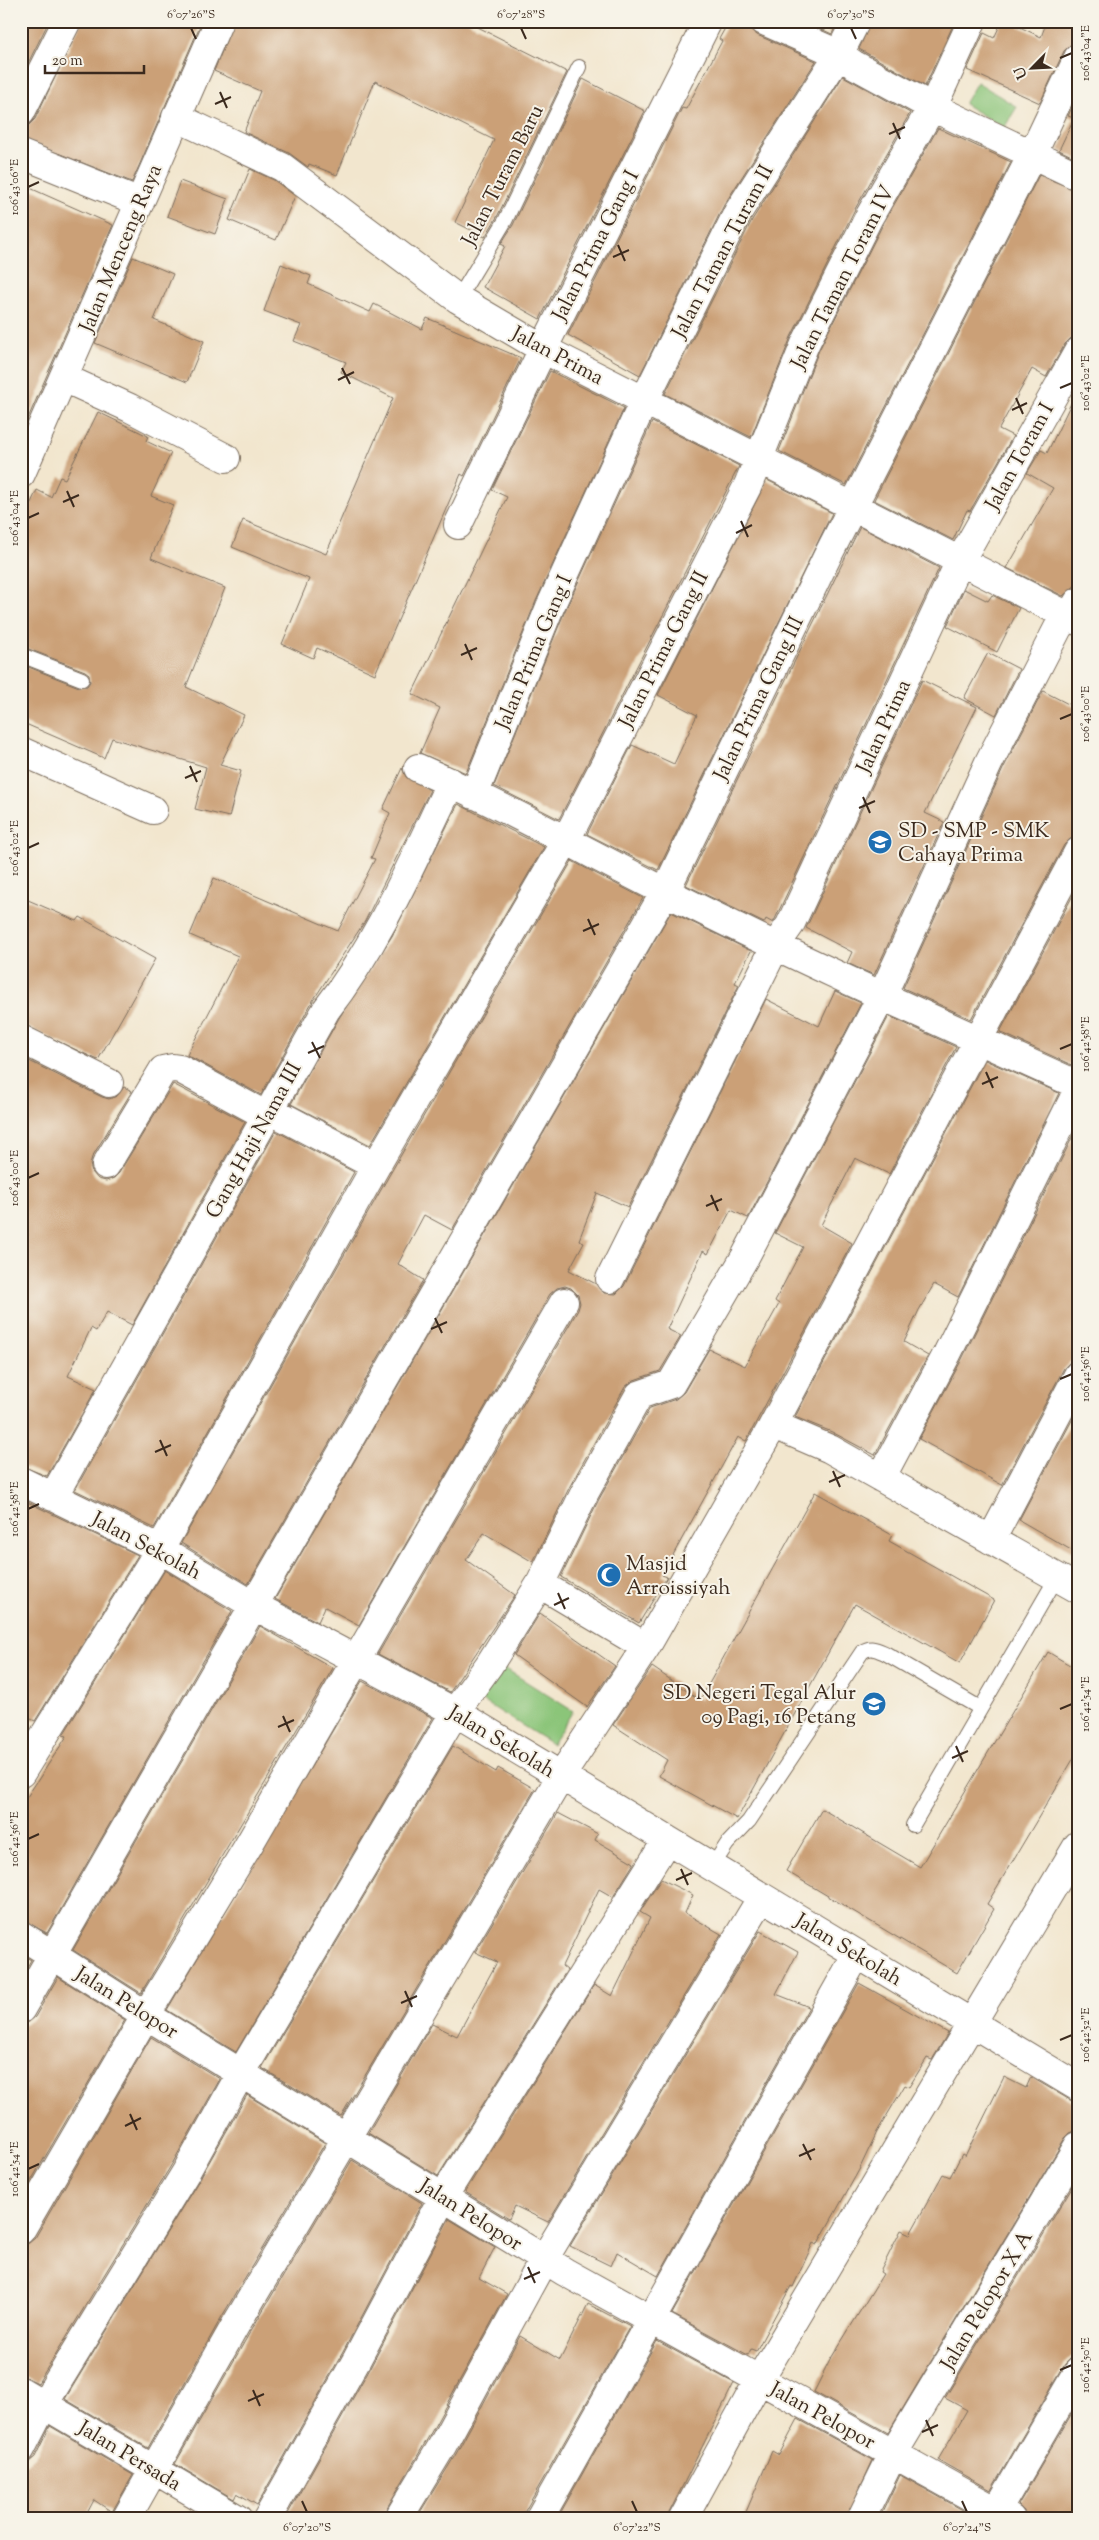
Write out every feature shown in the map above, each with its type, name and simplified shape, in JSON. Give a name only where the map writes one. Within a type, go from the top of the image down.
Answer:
[{"type":"street","points":[[21,112],[67,21]]},
{"type":"street","name":"Jalan Menceng Raya","points":[[21,474],[28,437],[64,378],[219,21]]},
{"type":"street","name":"Jalan Prima Gang I","points":[[458,524],[542,349],[708,21]]},
{"type":"street","points":[[764,21],[839,54],[853,64],[1078,176]]},
{"type":"street","name":"Jalan Taman Turam II","points":[[644,401],[738,212],[839,54],[856,21]]},
{"type":"street","name":"Jalan Taman Toram IV","points":[[757,458],[805,344],[869,217],[934,104],[972,21]]},
{"type":"street","name":"Jalan Prima Gang III","points":[[21,2009],[665,892],[853,506],[1033,153],[1078,58]]},
{"type":"street","name":"Jalan Prima","points":[[176,117],[282,167],[458,299],[542,349],[960,561],[1075,614]]},
{"type":"street","points":[[21,154],[140,202]]},
{"type":"street","name":"Jalan Toram I","points":[[960,561],[1078,352]]},
{"type":"street","points":[[64,378],[130,408],[226,458]]},
{"type":"street","name":"Jalan Prima Gang I","points":[[474,795],[550,607],[644,401]]},
{"type":"street","name":"Jalan Prima Gang II","points":[[21,1773],[160,1549],[376,1166],[566,840],[748,485],[757,458]]},
{"type":"street","name":"Jalan Prima","points":[[610,1279],[776,945],[790,925],[960,561]]},
{"type":"street","points":[[21,2449],[32,2397],[186,2172],[454,1712],[489,1665],[540,1584],[584,1494],[639,1395],[671,1384],[745,1257],[882,996],[990,762],[1059,626],[1075,614]]},
{"type":"street","points":[[21,751],[153,810]]},
{"type":"street","points":[[418,768],[451,782],[665,892],[882,996],[1078,1085]]},
{"type":"street","name":"Gang Haji Nama III","points":[[53,1497],[326,1010],[355,972],[384,920],[451,782]]},
{"type":"street","points":[[126,2519],[235,2326],[348,2138],[560,1776],[646,1647],[770,1429],[953,1090],[978,1039],[1078,852]]},
{"type":"street","points":[[21,1039],[109,1083]]},
{"type":"street","points":[[106,1165],[163,1070],[173,1068],[180,1069],[376,1166]]},
{"type":"street","points":[[881,1478],[947,1354],[1078,1090]]},
{"type":"street","points":[[21,2230],[146,2015],[247,1848],[564,1302]]},
{"type":"street","points":[[991,1540],[1078,1374]]},
{"type":"street","points":[[770,1429],[779,1427],[830,1449],[1067,1583]]},
{"type":"street","name":"Jalan Sekolah","points":[[21,1481],[160,1549],[254,1605],[454,1712],[1078,2087]]},
{"type":"street","points":[[540,1584],[646,1647]]},
{"type":"street","points":[[267,2519],[357,2360],[443,2197],[667,1840]]},
{"type":"street","points":[[683,2519],[759,2380],[970,2022],[1078,1844]]},
{"type":"street","points":[[398,2519],[442,2446],[544,2259],[762,1897]]},
{"type":"street","name":"Jalan Pelopor","points":[[21,1935],[146,2015],[544,2259],[1000,2516]]},
{"type":"street","points":[[539,2519],[857,1954]]},
{"type":"street","name":"Jalan Pelopor X A","points":[[861,2519],[893,2454],[1078,2146]]},
{"type":"street","points":[[1000,2516],[1078,2372]]},
{"type":"street","name":"Jalan Persada","points":[[32,2397],[238,2519]]},
{"type":"lane","name":"Jalan Turam Baru","points":[[458,299],[505,221],[579,67]]},
{"type":"lane","points":[[21,655],[82,679]]},
{"type":"lane","points":[[913,1825],[980,1708],[1067,1583]]},
{"type":"lane","points":[[712,1867],[727,1844],[749,1821],[862,1652],[868,1648],[885,1653],[980,1708]]},
{"type":"green space","points":[[977,82],[1017,107],[1004,128],[964,104]]},
{"type":"green space","points":[[498,1664],[573,1711],[552,1744],[478,1698]]},
{"type":"building","points":[[21,21],[49,21],[21,77]]},
{"type":"building","points":[[82,21],[202,21],[132,182],[21,139],[21,128],[29,125],[35,119]]},
{"type":"building","points":[[234,21],[466,21],[567,72],[497,217],[485,237],[455,222],[494,140],[375,81],[337,175],[309,164],[308,167],[289,153],[244,132],[260,91],[214,71]]},
{"type":"building","points":[[729,21],[749,21],[751,30],[757,35],[816,61],[724,205],[640,375],[568,335],[682,108],[686,109],[722,41],[719,39]]},
{"type":"building","points":[[803,21],[838,21],[832,34]]},
{"type":"building","points":[[871,21],[955,21],[925,86],[859,49]]},
{"type":"building","points":[[1002,21],[1007,21],[1041,37],[1047,21],[1078,21],[1078,43],[1070,45],[1064,51],[1040,103],[967,70],[984,33],[994,38]]},
{"type":"building","points":[[843,76],[910,113],[855,209],[791,337],[751,437],[665,394],[752,220]]},
{"type":"building","points":[[583,79],[645,111],[540,319],[483,287],[505,246],[501,244],[513,225]]},
{"type":"building","points":[[1078,95],[1078,159],[1059,150],[1074,118],[1068,116]]},
{"type":"building","points":[[938,128],[1011,162],[846,485],[779,451],[819,350],[883,224]]},
{"type":"building","points":[[250,169],[274,180],[295,196],[276,240],[229,220]]},
{"type":"building","points":[[1039,175],[1078,191],[1078,336],[1071,338],[1065,344],[1046,377],[1032,369],[999,429],[1013,436],[970,511],[967,510],[953,540],[874,500]]},
{"type":"building","points":[[180,181],[228,199],[215,234],[167,216]]},
{"type":"building","points":[[21,184],[113,225],[21,434]]},
{"type":"building","points":[[133,257],[173,274],[154,320],[204,341],[187,382],[95,343]]},
{"type":"building","points":[[281,264],[311,276],[308,284],[370,312],[374,304],[422,329],[427,318],[521,358],[464,476],[461,474],[375,674],[317,648],[313,658],[282,644],[309,579],[232,547],[243,520],[326,554],[393,398],[341,372],[346,362],[294,341],[301,325],[264,311]]},
{"type":"building","points":[[550,371],[624,408],[536,601],[466,773],[420,753],[440,708],[412,694],[507,497],[492,490]]},
{"type":"building","points":[[1078,384],[1078,583],[1063,596],[1007,568],[1053,488],[1027,473],[1041,450],[1047,453],[1076,393],[1073,392]]},
{"type":"building","points":[[98,412],[148,436],[146,441],[171,453],[151,496],[173,505],[151,558],[225,588],[186,687],[244,715],[220,765],[241,771],[229,817],[195,809],[206,767],[112,738],[104,758],[21,722],[21,664],[79,687],[87,686],[90,682],[89,674],[85,671],[21,646],[21,524],[37,490],[51,497],[60,477],[65,479]]},
{"type":"building","points":[[652,422],[739,466],[559,819],[494,786],[564,613]]},
{"type":"building","points":[[767,480],[832,513],[658,870],[587,834],[632,745],[674,764],[697,715],[658,695]]},
{"type":"building","points":[[860,527],[939,568],[776,917],[773,923],[766,919],[764,923],[686,885]]},
{"type":"building","points":[[964,589],[988,601],[992,595],[1019,608],[997,652],[947,626]]},
{"type":"building","points":[[988,653],[1019,669],[996,715],[964,698]]},
{"type":"building","name":"SD - SMP - SMK Cahaya Prima","points":[[922,680],[977,707],[925,813],[944,822],[874,975],[847,963],[852,952],[806,928]]},
{"type":"building","points":[[1043,691],[1078,709],[1078,836],[1070,839],[1064,845],[971,1019],[903,988],[1003,769]]},
{"type":"building","points":[[402,768],[406,777],[430,790],[365,921],[312,1002],[261,1095],[187,1055],[238,956],[190,935],[214,878],[338,931],[375,859],[371,858],[390,813],[383,809]]},
{"type":"building","points":[[458,804],[544,847],[370,1145],[291,1104],[339,1018],[392,936]]},
{"type":"building","points":[[572,861],[643,898],[452,1230],[424,1215],[398,1264],[423,1280],[248,1584],[181,1543],[390,1174]]},
{"type":"building","points":[[1078,886],[1078,1068],[1000,1032]]},
{"type":"building","points":[[21,897],[77,921],[80,917],[155,959],[98,1060],[21,1024]]},
{"type":"building","points":[[671,912],[751,951],[735,983],[739,985],[628,1207],[597,1193],[579,1240],[584,1242],[569,1270],[596,1284],[604,1293],[616,1294],[624,1286],[766,999],[819,1026],[835,991],[861,1003],[748,1218],[731,1210],[708,1254],[703,1251],[667,1329],[681,1336],[660,1371],[634,1380],[625,1387],[570,1486],[533,1562],[484,1533],[466,1560],[515,1595],[450,1692],[378,1654],[578,1310],[580,1303],[578,1295],[571,1288],[565,1286],[557,1288],[550,1294],[359,1625],[325,1607],[318,1622],[275,1599]]},
{"type":"building","points":[[889,1016],[956,1047],[889,1174],[855,1158],[821,1225],[852,1243],[746,1441],[738,1437],[662,1575],[667,1577],[639,1623],[561,1577],[598,1501],[650,1408],[676,1399],[684,1392],[709,1349],[745,1366],[779,1304],[775,1301],[803,1247],[775,1233]]},
{"type":"building","points":[[21,1057],[102,1097],[109,1099],[117,1096],[124,1087],[132,1091],[92,1157],[90,1164],[92,1172],[98,1179],[106,1181],[114,1178],[119,1173],[173,1084],[245,1122],[132,1325],[107,1312],[96,1331],[91,1328],[68,1376],[96,1389],[47,1476],[21,1466]]},
{"type":"building","points":[[985,1060],[1059,1093],[958,1297],[934,1284],[919,1310],[904,1342],[928,1356],[875,1455],[832,1432],[795,1417]]},
{"type":"building","points":[[1078,1126],[1078,1359],[1070,1362],[1064,1368],[1002,1485],[919,1439],[961,1361]]},
{"type":"building","points":[[276,1131],[354,1172],[154,1528],[75,1490]]},
{"type":"building","points":[[1078,1409],[1078,1554],[1019,1520]]},
{"type":"building","points":[[815,1492],[892,1535],[889,1541],[994,1600],[960,1663],[855,1604],[737,1819],[659,1776],[667,1760],[613,1725],[652,1667],[700,1700]]},
{"type":"building","points":[[21,1499],[138,1555],[35,1721],[21,1714]]},
{"type":"building","points":[[165,1570],[232,1611],[47,1933],[21,1919],[21,1806],[67,1736],[63,1735]]},
{"type":"building","points":[[540,1613],[615,1666],[587,1707],[514,1655]]},
{"type":"building","points":[[260,1626],[333,1668],[141,1993],[73,1950]]},
{"type":"building","points":[[1048,1652],[1078,1670],[1078,1751],[987,1904],[994,1909],[957,1973],[786,1871],[822,1809],[920,1867]]},
{"type":"building","points":[[362,1681],[433,1718],[236,2052],[167,2010]]},
{"type":"building","points":[[453,1746],[496,1772],[498,1768],[535,1789],[341,2116],[262,2068]]},
{"type":"building","points":[[558,1813],[598,1834],[595,1840],[634,1863],[613,1897],[599,1889],[562,1966],[567,1970],[438,2176],[368,2133],[432,2024],[457,2036],[497,1962],[475,1952]]},
{"type":"building","points":[[661,1879],[693,1895],[685,1913],[721,1934],[548,2222],[515,2206],[509,2219],[465,2192],[594,1985],[612,1996],[650,1918],[640,1912]]},
{"type":"building","points":[[760,1931],[798,1952],[776,1994],[809,2007],[658,2276],[617,2252],[611,2266],[570,2246]]},
{"type":"building","points":[[21,1954],[31,1960],[21,1977]]},
{"type":"building","points":[[58,1977],[125,2020],[21,2198],[21,2025],[35,2017]]},
{"type":"building","points":[[859,1983],[948,2033],[932,2060],[927,2058],[909,2087],[905,2085],[877,2132],[859,2170],[817,2245],[813,2243],[793,2287],[791,2286],[756,2351],[751,2349],[748,2355],[672,2314]]},
{"type":"building","points":[[151,2037],[220,2079],[172,2164],[38,2383],[21,2375],[21,2246],[35,2238]]},
{"type":"building","points":[[1004,2077],[1026,2088],[1031,2077],[1078,2103],[1078,2130],[1070,2133],[1065,2138],[888,2433],[814,2392],[830,2360],[883,2274],[880,2272],[901,2230],[910,2234],[943,2174],[950,2177],[962,2154],[965,2156]]},
{"type":"building","points":[[247,2095],[325,2143],[221,2318],[148,2448],[65,2399],[199,2180]]},
{"type":"building","points":[[352,2160],[422,2203],[343,2352],[257,2505],[237,2493],[234,2499],[175,2464]]},
{"type":"building","points":[[1078,2177],[1078,2356],[1071,2358],[1065,2364],[991,2490],[938,2460],[967,2410],[945,2398]]},
{"type":"building","points":[[449,2219],[495,2247],[479,2278],[507,2294],[382,2519],[285,2519],[371,2366]]},
{"type":"building","points":[[588,2304],[630,2326],[525,2511],[523,2519],[416,2519],[456,2454],[520,2336],[560,2360]]},
{"type":"building","points":[[657,2341],[734,2383],[666,2519],[557,2519]]},
{"type":"building","points":[[1078,2403],[1078,2519],[1027,2519],[1024,2511],[1018,2505]]},
{"type":"building","points":[[798,2419],[873,2460],[846,2519],[743,2519],[772,2451],[779,2455]]},
{"type":"building","points":[[50,2426],[133,2475],[112,2512],[94,2500],[84,2519],[21,2519],[21,2465],[35,2457]]},
{"type":"building","points":[[900,2475],[977,2518],[879,2519]]},
{"type":"place","name":"SD - SMP - SMK Cahaya Prima","points":[[880,842]]},
{"type":"place","name":"Masjid Arroissiyah","points":[[609,1575]]},
{"type":"place","name":"SD Negeri Tegal Alur 09 Pagi, 16 Petang","points":[[874,1704]]}]
